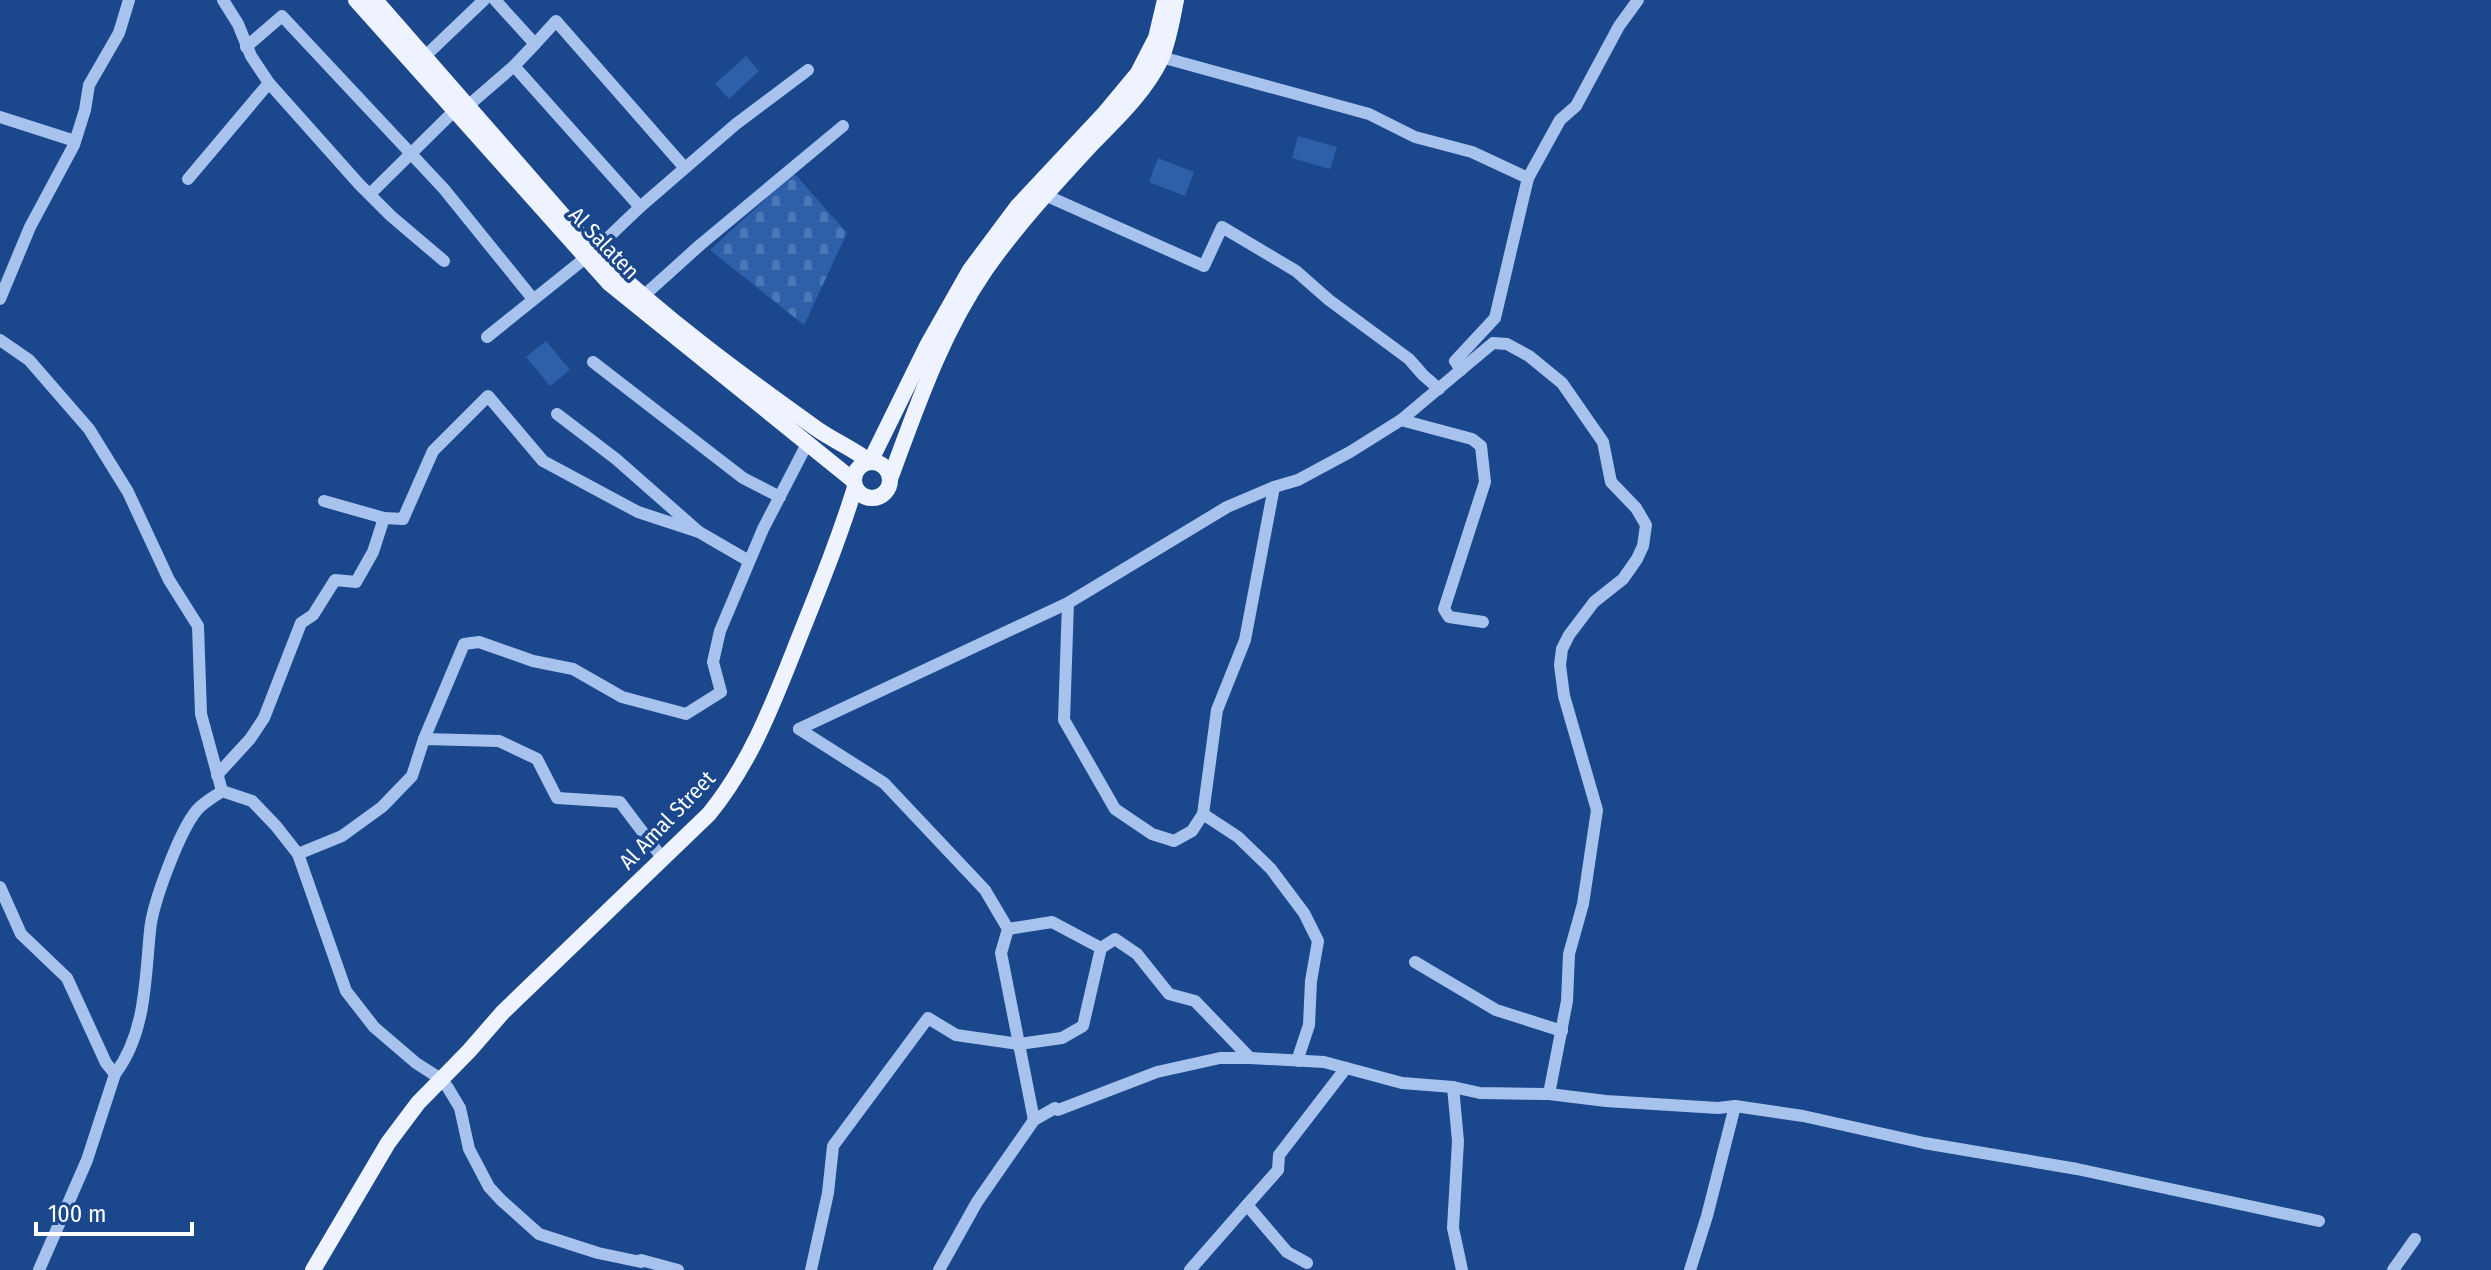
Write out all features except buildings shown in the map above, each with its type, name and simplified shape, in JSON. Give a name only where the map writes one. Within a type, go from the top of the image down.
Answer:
[{"type":"main road","name":"Al Salaten","points":[[356,0],[420,61]]},
{"type":"main road","name":"Al Salaten","points":[[375,0],[460,111],[589,254],[638,300],[854,484]]},
{"type":"main road","points":[[1165,0],[1156,38],[1138,73],[1017,207],[970,270],[919,360],[870,462],[860,466],[854,484],[864,496],[876,497],[886,490],[946,335],[987,267],[1045,195],[1134,100],[1161,57],[1176,0]]},
{"type":"main road","name":"Al Salaten","points":[[638,300],[828,437],[870,462]]},
{"type":"main road","points":[[870,462],[885,468],[890,479]]},
{"type":"main road","name":"Al Amal Street","points":[[313,1270],[388,1143],[441,1079],[503,1012],[709,814],[730,787],[752,751],[838,542],[854,484]]},
{"type":"street","points":[[0,299],[30,227],[75,141],[89,85],[119,33],[129,0]]},
{"type":"street","points":[[223,0],[238,24],[246,47],[269,83],[345,170],[391,216],[444,261]]},
{"type":"street","points":[[463,0],[471,11]]},
{"type":"street","points":[[420,61],[484,0]]},
{"type":"street","points":[[495,0],[535,44]]},
{"type":"street","points":[[1461,370],[1455,361],[1495,318],[1528,178],[1560,120],[1576,106],[1619,26],[1638,0]]},
{"type":"street","points":[[246,47],[282,16],[444,189],[533,299]]},
{"type":"street","points":[[370,194],[514,66],[556,21],[684,167]]},
{"type":"street","points":[[1161,57],[1369,114],[1415,137],[1472,152],[1528,178]]},
{"type":"street","points":[[514,66],[640,207]]},
{"type":"street","points":[[487,337],[589,254],[684,167],[808,70]]},
{"type":"street","points":[[188,179],[269,83]]},
{"type":"street","points":[[0,117],[75,141]]},
{"type":"street","points":[[638,300],[843,126]]},
{"type":"street","points":[[1045,195],[1204,266],[1222,227],[1296,271],[1329,300],[1409,359],[1439,389]]},
{"type":"street","points":[[1,342],[29,360],[89,429],[128,492],[169,580],[198,626],[201,714],[222,791]]},
{"type":"street","points":[[1034,1120],[1001,953],[1008,929],[985,890],[884,783],[799,729],[1068,603],[1227,507],[1298,480],[1401,420],[1493,343],[1507,344],[1546,367],[1562,383],[1603,442],[1611,482],[1636,508],[1646,525],[1643,546],[1637,559],[1623,579],[1594,602],[1562,649],[1560,665],[1564,696],[1597,810],[1583,904],[1569,954],[1567,1001],[1549,1094]]},
{"type":"street","points":[[593,362],[743,478],[780,497]]},
{"type":"street","points":[[324,501],[384,518],[403,519],[433,451],[488,396],[543,461],[638,512],[699,532]]},
{"type":"street","points":[[557,414],[616,459],[699,532],[749,561]]},
{"type":"street","points":[[1401,420],[1472,439],[1481,446],[1485,482],[1444,609],[1449,617],[1483,622]]},
{"type":"street","points":[[298,854],[342,836],[382,807],[412,776],[439,698],[464,644],[479,642],[533,661],[573,669],[622,697],[686,714],[721,692],[713,662],[720,631],[749,561],[808,442]]},
{"type":"street","points":[[1068,603],[1064,720],[1115,809],[1152,834],[1174,841],[1192,831],[1203,814],[1217,710],[1245,640],[1274,487]]},
{"type":"street","points":[[217,775],[250,739],[264,718],[301,623],[313,615],[335,580],[356,582],[373,552],[384,518]]},
{"type":"street","points":[[424,739],[499,741],[537,759],[557,798],[620,802],[663,859]]},
{"type":"street","points":[[222,791],[252,801],[298,854],[346,991],[374,1027],[416,1063],[441,1079],[460,1108],[469,1149],[489,1187],[539,1234],[598,1253],[678,1270]]},
{"type":"street","points":[[39,1270],[87,1160],[115,1074],[123,1063],[140,1018],[147,981],[150,927],[164,879],[197,810],[222,791]]},
{"type":"street","points":[[1203,814],[1238,837],[1271,869],[1304,913],[1318,941],[1311,981],[1309,1025],[1299,1061]]},
{"type":"street","points":[[0,887],[21,934],[67,978],[106,1063],[115,1074]]},
{"type":"street","points":[[1008,929],[1052,922],[1101,948]]},
{"type":"street","points":[[811,1270],[828,1193],[833,1146],[928,1018],[956,1035],[1019,1044],[1062,1038],[1083,1026],[1101,948],[1115,939],[1137,954],[1169,994],[1195,1001],[1250,1058]]},
{"type":"street","points":[[1415,962],[1496,1010],[1562,1031]]},
{"type":"street","points":[[939,1270],[977,1202],[1034,1120],[1055,1108],[1058,1110],[1157,1072],[1220,1058],[1324,1062],[1402,1083],[1453,1087],[1480,1093],[1549,1094],[1718,1108],[1735,1106],[1803,1116],[1924,1143],[2077,1169],[2319,1221]]},
{"type":"street","points":[[1190,1270],[1278,1170],[1279,1155],[1346,1068]]},
{"type":"street","points":[[1453,1087],[1458,1141],[1453,1228],[1462,1270]]},
{"type":"street","points":[[1690,1270],[1735,1106]]},
{"type":"street","points":[[1247,1205],[1287,1252],[1307,1263]]},
{"type":"street","points":[[2393,1270],[2415,1239]]},
{"type":"green space","points":[[746,56],[759,71],[729,99],[715,84]]},
{"type":"green space","points":[[1298,136],[1337,147],[1330,169],[1292,158]]},
{"type":"green space","points":[[1158,158],[1194,172],[1185,196],[1149,182]]},
{"type":"green space","points":[[794,173],[847,233],[804,325],[710,250]]},
{"type":"green space","points":[[546,341],[570,370],[550,386],[526,357]]}]
